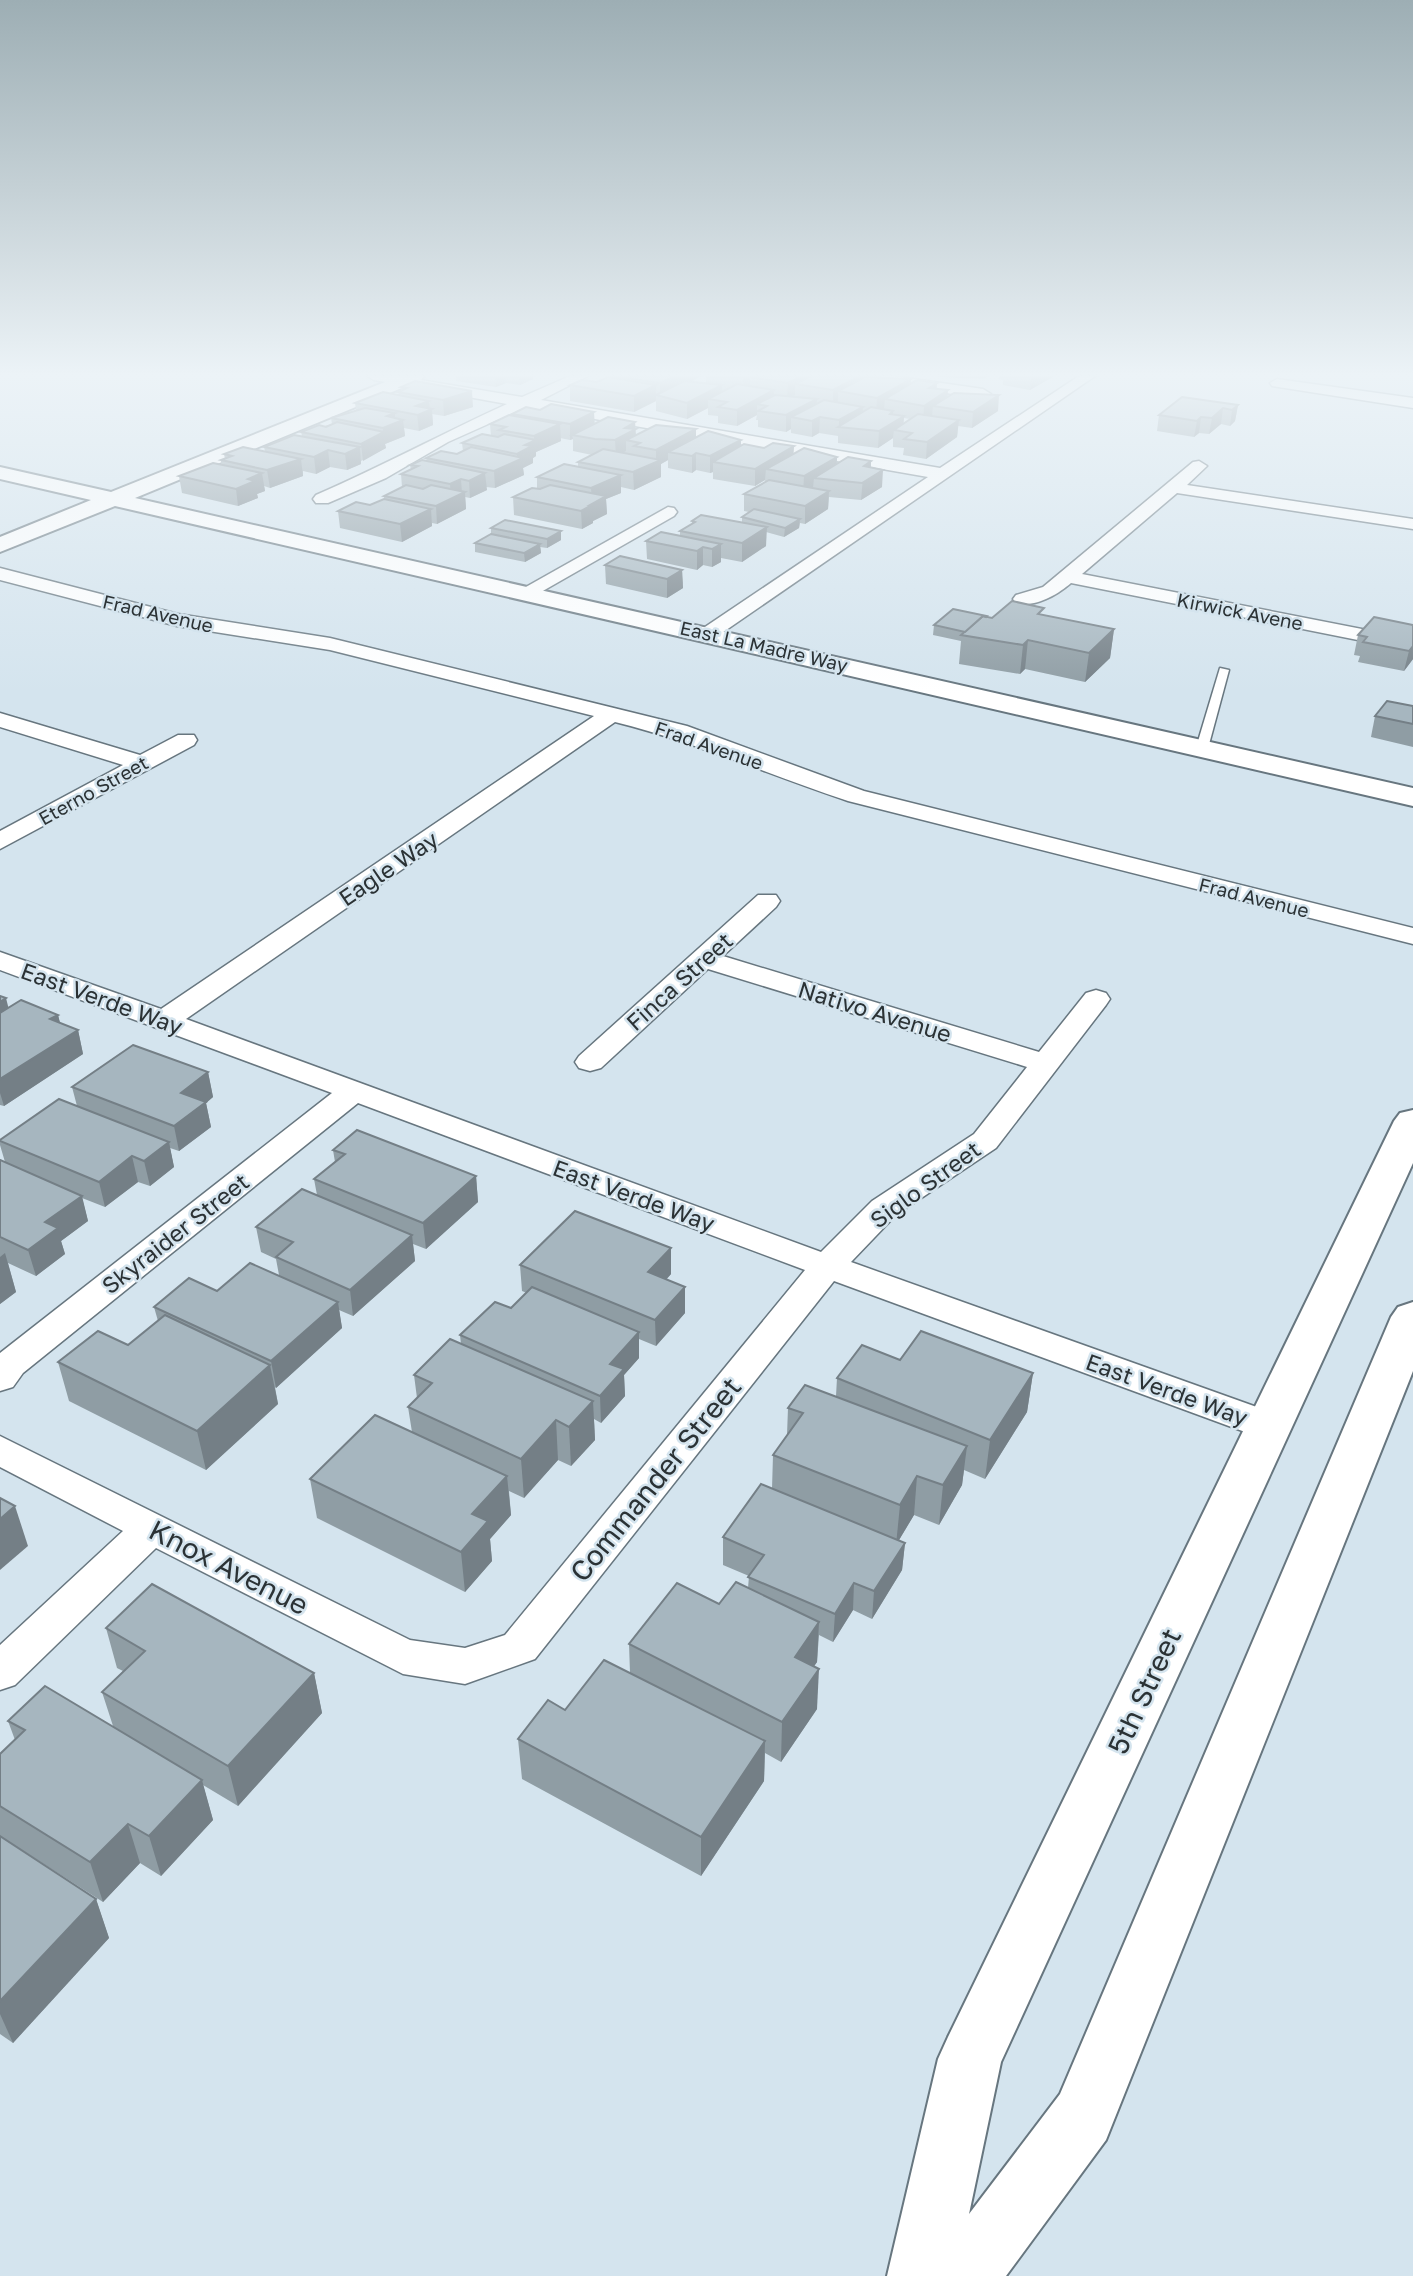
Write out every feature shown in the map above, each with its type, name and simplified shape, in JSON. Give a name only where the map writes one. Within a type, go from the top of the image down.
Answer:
[{"type":"street","name":"East La Madre Way","points":[[40,482],[709,633],[1413,797]]},
{"type":"street","points":[[0,545],[155,482]]},
{"type":"street","points":[[322,499],[361,482]]},
{"type":"street","points":[[709,633],[931,482]]},
{"type":"street","points":[[1023,600],[1050,590],[1181,482]]},
{"type":"street","points":[[1175,488],[1413,524]]},
{"type":"street","points":[[527,592],[668,512]]},
{"type":"street","name":"Frad Avenue","points":[[0,574],[177,620],[330,644],[612,714],[724,746],[779,770],[856,796],[1413,936]]},
{"type":"street","name":"Kirwick Avene","points":[[1067,577],[1406,643]]},
{"type":"street","points":[[1406,643],[1413,624]]},
{"type":"street","name":"Eagle Way","points":[[163,1021],[612,714]]},
{"type":"street","points":[[0,720],[141,763]]},
{"type":"street","name":"Eterno Street","points":[[0,841],[186,740]]},
{"type":"street","name":"Finca Street","points":[[590,1062],[767,901]]},
{"type":"street","name":"Nativo Avenue","points":[[704,959],[1046,1063]]},
{"type":"street","name":"East Verde Way","points":[[0,960],[827,1266],[1269,1426]]},
{"type":"street","name":"Siglo Street","points":[[827,1266],[884,1209],[985,1141],[1096,999]]},
{"type":"street","name":"Skyraider Street","points":[[0,1378],[10,1364],[354,1091]]},
{"type":"street","name":"5th Street","points":[[921,2276],[970,2059],[1413,1121]]},
{"type":"street","name":"Commander Street","points":[[465,1666],[520,1647],[827,1266]]},
{"type":"street","points":[[964,2276],[1083,2117],[1413,1317]]},
{"type":"street","name":"Knox Avenue","points":[[0,1450],[403,1656],[465,1666]]},
{"type":"street","points":[[0,1672],[152,1528]]},
{"type":"lane","points":[[1202,748],[1224,670]]},
{"type":"building","points":[[206,482],[252,482],[236,489]]},
{"type":"building","points":[[563,482],[604,482],[591,488]]},
{"type":"building","points":[[765,482],[781,482],[829,491],[805,506],[744,494]]},
{"type":"building","points":[[406,485],[423,489],[431,485],[465,492],[436,506],[384,496]]},
{"type":"building","points":[[550,485],[606,496],[581,511],[513,497],[532,488],[540,489]]},
{"type":"building","points":[[384,499],[431,509],[400,524],[338,511],[356,502],[370,505]]},
{"type":"building","points":[[754,509],[800,519],[785,528],[742,517]]},
{"type":"building","points":[[701,515],[767,527],[742,543],[680,531]]},
{"type":"building","points":[[505,520],[561,531],[547,539],[491,528]]},
{"type":"building","points":[[661,532],[721,544],[712,549],[703,547],[697,551],[646,541]]},
{"type":"building","points":[[491,534],[540,544],[524,553],[475,543]]},
{"type":"building","points":[[620,556],[682,570],[667,579],[605,565]]},
{"type":"building","points":[[1012,601],[1044,608],[1038,614],[1114,629],[1089,653],[1028,640],[1023,645],[961,635],[983,616],[992,618]]},
{"type":"building","points":[[953,609],[987,616],[983,616],[965,632],[934,625]]},
{"type":"building","points":[[1374,617],[1413,625],[1413,646],[1409,651],[1363,642],[1367,637],[1358,635]]},
{"type":"building","points":[[1387,701],[1413,706],[1413,724],[1375,716]]},
{"type":"building","points":[[21,1000],[58,1015],[50,1019],[78,1030],[0,1079],[0,1013]]},
{"type":"building","points":[[133,1045],[208,1072],[181,1093],[206,1102],[174,1126],[72,1087]]},
{"type":"building","points":[[59,1099],[169,1142],[144,1161],[132,1156],[99,1182],[0,1141]]},
{"type":"building","points":[[357,1130],[476,1176],[423,1223],[314,1179],[345,1154],[333,1150]]},
{"type":"building","points":[[0,1160],[82,1196],[45,1222],[58,1228],[28,1250],[0,1237]]},
{"type":"building","points":[[302,1189],[412,1235],[350,1290],[276,1257],[293,1242],[256,1227]]},
{"type":"building","points":[[575,1211],[671,1248],[648,1272],[685,1287],[655,1320],[520,1265]]},
{"type":"building","points":[[250,1263],[338,1302],[271,1361],[154,1307],[189,1278],[217,1291]]},
{"type":"building","points":[[532,1287],[639,1332],[610,1364],[624,1369],[600,1396],[460,1335],[495,1302],[511,1308]]},
{"type":"building","points":[[165,1315],[270,1365],[197,1431],[58,1362],[98,1331],[128,1345]]},
{"type":"building","points":[[921,1331],[1033,1373],[990,1440],[837,1378],[862,1345],[900,1360]]},
{"type":"building","points":[[450,1339],[593,1401],[569,1427],[556,1420],[521,1459],[408,1407],[432,1383],[414,1375]]},
{"type":"building","points":[[805,1385],[967,1446],[943,1485],[917,1476],[900,1505],[773,1455],[803,1413],[788,1408]]},
{"type":"building","points":[[375,1415],[507,1476],[472,1514],[488,1521],[461,1552],[310,1479]]},
{"type":"building","points":[[761,1484],[905,1543],[874,1591],[854,1583],[835,1614],[748,1577],[764,1555],[723,1537]]},
{"type":"building","points":[[0,1498],[15,1506],[0,1519]]},
{"type":"building","points":[[736,1582],[819,1622],[795,1657],[819,1669],[782,1722],[629,1644],[677,1583],[719,1604]]},
{"type":"building","points":[[152,1584],[314,1673],[228,1766],[102,1692],[145,1651],[106,1628]]},
{"type":"building","points":[[604,1660],[765,1741],[701,1837],[518,1739],[548,1700],[565,1710]]},
{"type":"building","points":[[45,1686],[202,1780],[149,1836],[128,1824],[90,1862],[0,1806],[0,1754],[25,1730],[8,1721]]},
{"type":"building","points":[[0,1836],[96,1899],[0,2001]]}]
